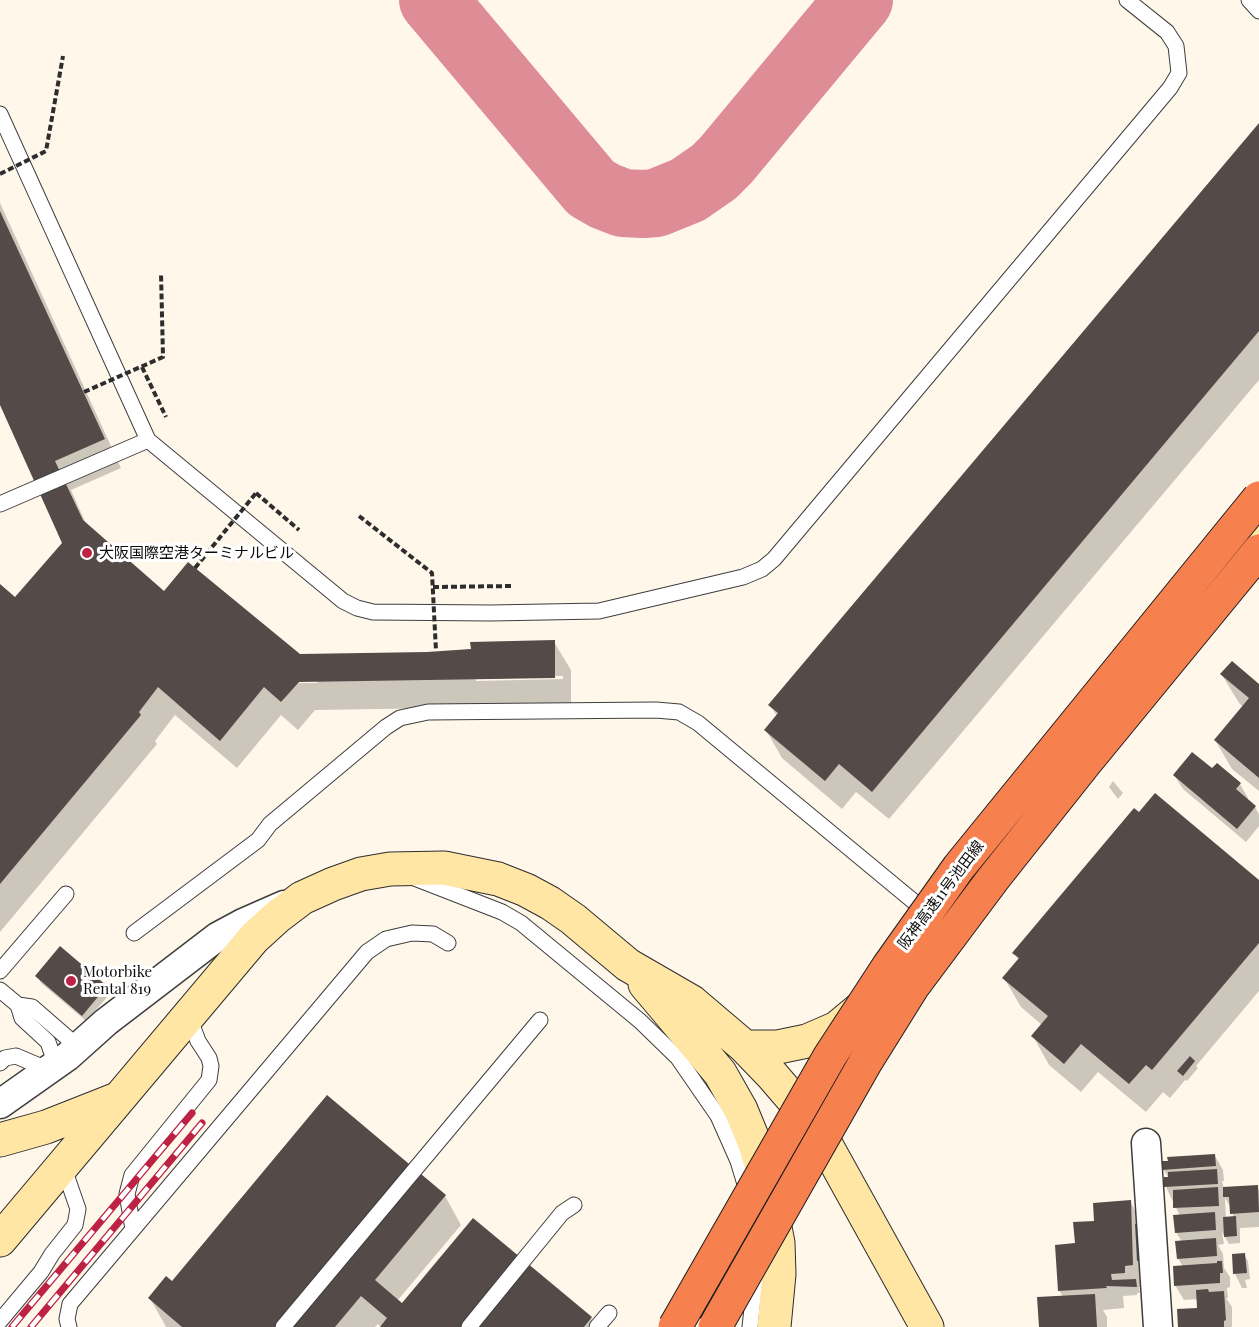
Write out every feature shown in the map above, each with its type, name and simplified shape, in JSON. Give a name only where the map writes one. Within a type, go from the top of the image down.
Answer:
[{"type":"highway","name":"阪神高速11号池田線","points":[[675,1327],[830,1056],[888,967],[959,867],[1259,498]]},
{"type":"highway","points":[[715,1327],[865,1063],[913,987],[993,879],[1259,551]]},
{"type":"street","points":[[766,1181],[802,1109],[871,999],[1259,530]]},
{"type":"street","points":[[0,1104],[52,1067],[106,1022],[218,937],[243,923],[352,877],[390,869],[435,868],[470,872],[498,879],[550,903],[628,965],[720,1073],[741,1110],[755,1144],[766,1181],[776,1233],[779,1274],[774,1327]]},
{"type":"street","points":[[0,1240],[19,1207],[63,1166],[254,938],[302,898]]},
{"type":"street","points":[[628,965],[692,1002],[745,1047],[802,1109],[815,1125],[927,1327]]},
{"type":"street","points":[[745,1047],[778,1047],[807,1041],[837,1028],[871,999]]},
{"type":"street","points":[[0,1140],[46,1126],[120,1098]]},
{"type":"street","points":[[1146,1143],[1158,1327]]},
{"type":"lane","points":[[0,114],[148,440],[343,601],[357,608],[373,612],[599,611],[743,577],[762,569],[774,559],[1170,88],[1179,73],[1176,46],[1167,32],[1127,0]]},
{"type":"lane","points":[[1249,0],[1259,11]]},
{"type":"lane","points":[[0,504],[148,440]]},
{"type":"lane","points":[[134,933],[258,840],[270,824],[369,739],[400,718],[428,712],[668,710],[679,712],[698,723],[937,921]]},
{"type":"lane","points":[[390,869],[512,917],[542,938],[640,1021],[678,1058],[705,1095],[723,1126],[747,1188],[754,1229],[756,1270],[750,1327]]},
{"type":"lane","points":[[0,971],[66,894]]},
{"type":"lane","points":[[69,1327],[67,1319],[70,1304],[366,952],[386,939],[412,933],[433,934],[448,943]]},
{"type":"lane","points":[[0,990],[18,1005],[32,1007],[78,1047]]},
{"type":"lane","points":[[0,1063],[5,1058],[16,1056],[52,1067],[48,1042],[22,1018],[18,1005]]},
{"type":"lane","points":[[133,1229],[127,1194],[132,1175],[209,1080],[211,1066],[209,1058],[195,1034],[189,1016]]},
{"type":"lane","points":[[283,1327],[540,1020]]},
{"type":"lane","points":[[0,1321],[41,1272],[75,1225],[78,1216],[77,1203],[63,1166]]},
{"type":"lane","points":[[469,1327],[562,1213],[574,1205]]},
{"type":"lane","points":[[597,1327],[609,1313]]},
{"type":"path","points":[[0,174],[46,151],[63,56]]},
{"type":"path","points":[[84,392],[163,357],[161,273]]},
{"type":"path","points":[[142,367],[166,417]]},
{"type":"path","points":[[195,568],[256,493],[299,530]]},
{"type":"path","points":[[358,516],[432,573],[436,651]]},
{"type":"path","points":[[433,587],[512,586]]},
{"type":"building","points":[[1259,123],[1259,331],[872,792],[839,764],[825,781],[764,730],[778,713],[768,705]]},
{"type":"building","name":"大阪国際空港ターミナルビル","points":[[0,211],[105,439],[55,461],[83,520],[164,591],[188,562],[300,654],[427,652],[471,649],[470,642],[555,640],[555,678],[299,682],[281,702],[264,687],[220,741],[158,687],[139,712],[141,715],[0,884],[0,584],[15,597],[62,543],[0,405]]},
{"type":"building","points":[[1232,661],[1259,684],[1259,778],[1214,740],[1249,698],[1220,674]]},
{"type":"building","points":[[1192,752],[1212,768],[1217,763],[1241,783],[1236,789],[1256,806],[1237,829],[1173,775]]},
{"type":"building","points":[[1155,793],[1259,880],[1259,943],[1152,1070],[1146,1065],[1129,1084],[1081,1044],[1064,1064],[1031,1036],[1048,1016],[1002,978],[1019,958],[1012,953],[1134,808],[1139,812]]},
{"type":"building","name":"Motorbike Rental 819","points":[[60,946],[107,986],[82,1016],[35,976]]},
{"type":"building","points":[[1190,1056],[1195,1061],[1183,1076],[1177,1071]]},
{"type":"building","points":[[327,1095],[446,1195],[375,1280],[402,1303],[473,1218],[592,1317],[584,1327],[380,1327],[387,1318],[361,1296],[335,1327],[182,1327],[148,1298],[166,1276],[172,1281]]},
{"type":"building","points":[[1215,1154],[1216,1166],[1162,1170],[1162,1161],[1168,1161],[1167,1157]]},
{"type":"building","points":[[1217,1169],[1218,1184],[1164,1187],[1164,1177],[1168,1177],[1168,1172]]},
{"type":"building","points":[[1258,1185],[1259,1212],[1230,1214],[1229,1197],[1223,1197],[1223,1187]]},
{"type":"building","points":[[1218,1187],[1219,1206],[1173,1208],[1173,1190]]},
{"type":"building","points":[[1131,1200],[1133,1265],[1125,1266],[1125,1273],[1111,1274],[1112,1280],[1136,1279],[1137,1287],[1106,1286],[1107,1288],[1058,1291],[1055,1245],[1075,1243],[1073,1222],[1094,1221],[1093,1203]]},
{"type":"building","points":[[1215,1212],[1216,1230],[1175,1233],[1173,1215]]},
{"type":"building","points":[[1236,1216],[1237,1236],[1224,1237],[1223,1217]]},
{"type":"building","points":[[1135,1224],[1141,1224],[1144,1261],[1137,1261]]},
{"type":"building","points":[[1216,1238],[1217,1256],[1177,1259],[1175,1241]]},
{"type":"building","points":[[1245,1253],[1247,1273],[1233,1274],[1232,1254]]},
{"type":"building","points":[[1217,1261],[1222,1261],[1223,1273],[1220,1273],[1220,1283],[1174,1286],[1173,1266],[1217,1263]]},
{"type":"building","points":[[1208,1289],[1209,1292],[1224,1291],[1226,1320],[1224,1327],[1178,1327],[1177,1309],[1197,1308],[1196,1290]]},
{"type":"building","points":[[1095,1294],[1097,1327],[1039,1327],[1037,1297]]},
{"type":"taxiway","points":[[433,0],[591,188],[623,203],[643,204],[656,203],[688,190],[714,172],[859,0]]},
{"type":"railway","points":[[12,1327],[192,1113]]},
{"type":"railway","points":[[31,1327],[202,1123]]},
{"type":"place","name":"大阪国際空港ターミナルビル","points":[[87,553]]},
{"type":"place","name":"Motorbike Rental 819","points":[[71,981]]}]
